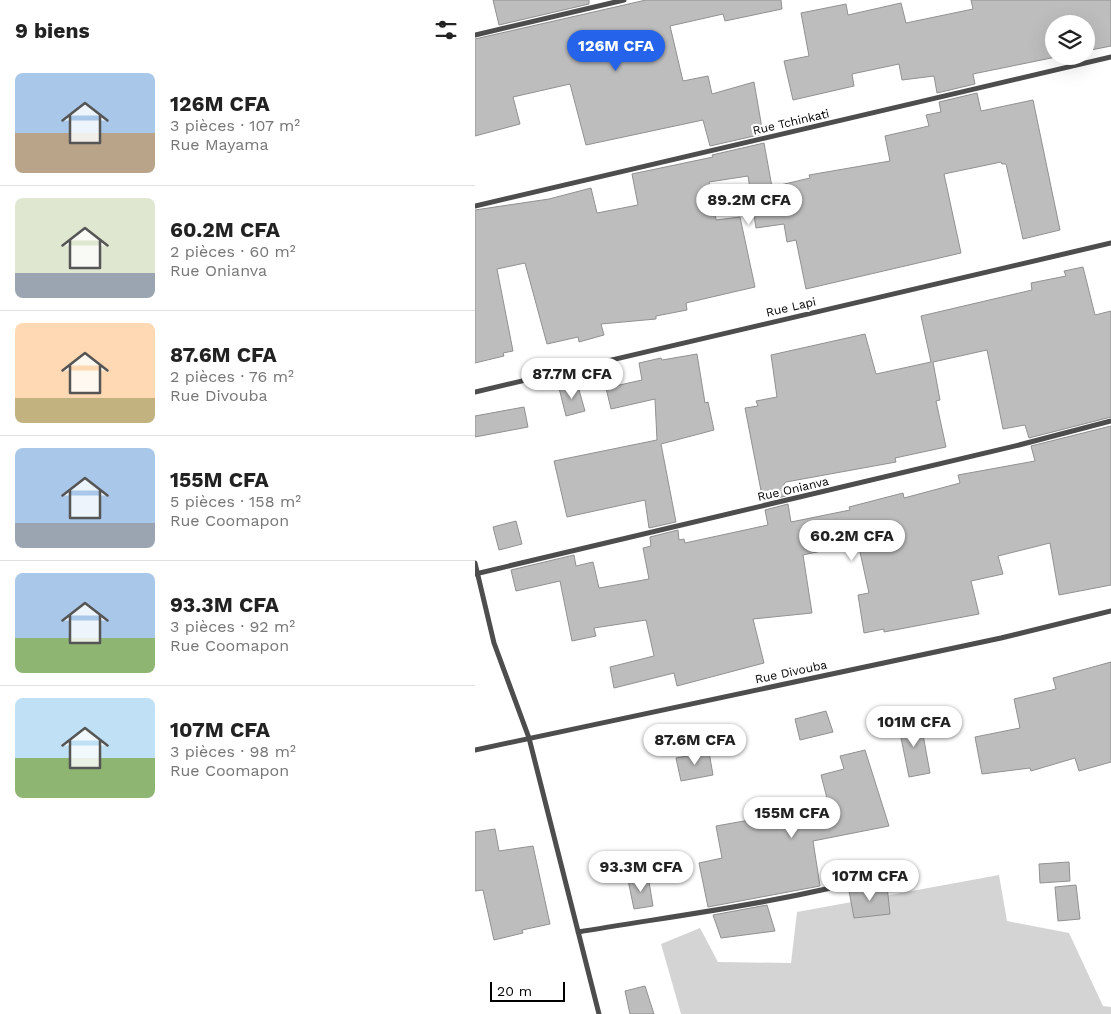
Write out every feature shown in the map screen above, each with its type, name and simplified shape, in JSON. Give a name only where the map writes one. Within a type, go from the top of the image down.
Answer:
[{"type":"street","points":[[475,35],[623,0]]},
{"type":"street","name":"Rue Tchinkati","points":[[475,206],[1111,57]]},
{"type":"street","name":"Rue Lapi","points":[[475,392],[1111,243]]},
{"type":"street","name":"Rue Onianva","points":[[476,574],[1019,445],[1111,421]]},
{"type":"street","points":[[475,563],[476,574],[494,643],[529,738],[599,1014]]},
{"type":"street","name":"Rue Divouba","points":[[475,750],[991,640],[1111,611]]},
{"type":"street","points":[[578,932],[753,905],[815,893],[879,876]]},
{"type":"shaded area","points":[[999,875],[1007,921],[1069,933],[1103,1006],[1111,1007],[1111,1014],[681,1014],[661,944],[700,928],[718,962],[791,963],[797,912]]},
{"type":"building","points":[[493,0],[589,0],[589,4],[499,25]]},
{"type":"building","points":[[646,0],[781,0],[782,9],[725,21],[723,14],[670,26],[683,81],[708,76],[712,94],[754,82],[763,134],[710,146],[703,120],[586,145],[570,84],[513,97],[520,124],[475,136],[475,39]]},
{"type":"building","points":[[971,0],[1111,0],[1111,46],[1095,49],[1095,15],[1045,15],[1045,59],[973,74],[975,84],[937,93],[934,76],[902,80],[899,64],[852,74],[854,86],[793,100],[784,61],[809,56],[801,13],[846,4],[848,15],[901,3],[906,23],[973,9]]},
{"type":"building","points":[[977,93],[981,111],[1033,100],[1060,230],[1023,239],[1006,164],[1001,162],[944,174],[961,253],[806,289],[796,240],[787,242],[784,224],[756,228],[748,176],[709,182],[716,220],[740,217],[755,287],[686,303],[687,310],[656,316],[656,319],[601,324],[604,335],[579,342],[578,337],[547,344],[525,263],[497,269],[513,351],[503,353],[504,356],[475,363],[475,210],[549,199],[591,188],[597,213],[638,205],[632,174],[713,157],[712,155],[764,143],[772,187],[810,178],[809,175],[890,161],[885,136],[929,126],[926,115],[941,112],[939,102]]},
{"type":"building","points":[[1083,267],[1095,315],[1111,311],[1111,417],[1029,438],[1025,425],[1003,429],[987,350],[933,362],[940,400],[936,401],[946,447],[895,458],[896,462],[786,482],[784,484],[786,496],[763,501],[745,408],[758,406],[756,401],[777,397],[771,355],[865,334],[876,374],[931,362],[921,316],[1032,290],[1031,283],[1066,276],[1064,271]]},
{"type":"building","points":[[697,354],[705,403],[708,402],[714,430],[661,444],[676,522],[649,528],[645,500],[567,517],[554,461],[657,440],[655,399],[611,409],[606,388],[642,380],[639,363],[661,358],[662,360]]},
{"type":"building","points":[[577,383],[585,411],[566,416],[559,388]]},
{"type":"building","points":[[524,407],[528,427],[475,437],[475,416]]},
{"type":"building","points":[[1111,426],[1111,585],[1059,595],[1050,543],[998,556],[1003,574],[971,581],[979,614],[884,632],[884,629],[864,633],[858,595],[869,593],[858,543],[803,555],[812,613],[753,619],[764,663],[677,686],[674,673],[614,688],[610,667],[654,656],[646,620],[594,628],[596,636],[572,641],[560,581],[516,591],[511,570],[574,555],[576,566],[593,562],[599,588],[649,579],[643,548],[651,546],[650,537],[678,530],[679,540],[684,539],[685,543],[768,525],[765,510],[788,504],[791,522],[850,510],[849,507],[903,493],[904,498],[960,483],[958,475],[1035,461],[1031,446]]},
{"type":"building","points":[[516,521],[522,544],[499,550],[493,527]]},
{"type":"building","points":[[1111,662],[1111,762],[1079,771],[1075,758],[1031,771],[1030,768],[982,774],[975,737],[1020,728],[1014,699],[1056,689],[1053,678]]},
{"type":"building","points":[[826,711],[833,732],[800,740],[795,719]]},
{"type":"building","points":[[920,718],[930,773],[909,777],[898,723]]},
{"type":"building","points":[[865,750],[889,826],[813,841],[820,886],[708,907],[699,863],[722,858],[716,826],[829,806],[821,775],[844,769],[840,756]]},
{"type":"building","points":[[709,752],[713,775],[681,781],[676,758]]},
{"type":"building","points":[[495,829],[499,851],[533,846],[550,924],[522,930],[523,933],[494,940],[483,890],[475,891],[475,832]]},
{"type":"building","points":[[1069,862],[1070,881],[1040,883],[1039,864]]},
{"type":"building","points":[[648,876],[653,906],[634,909],[628,880]]},
{"type":"building","points":[[1076,885],[1080,919],[1058,921],[1055,887]]},
{"type":"building","points":[[887,886],[890,914],[854,918],[849,891]]},
{"type":"building","points":[[767,905],[775,931],[721,938],[713,915]]},
{"type":"building","points":[[645,986],[654,1014],[630,1014],[625,991]]}]
